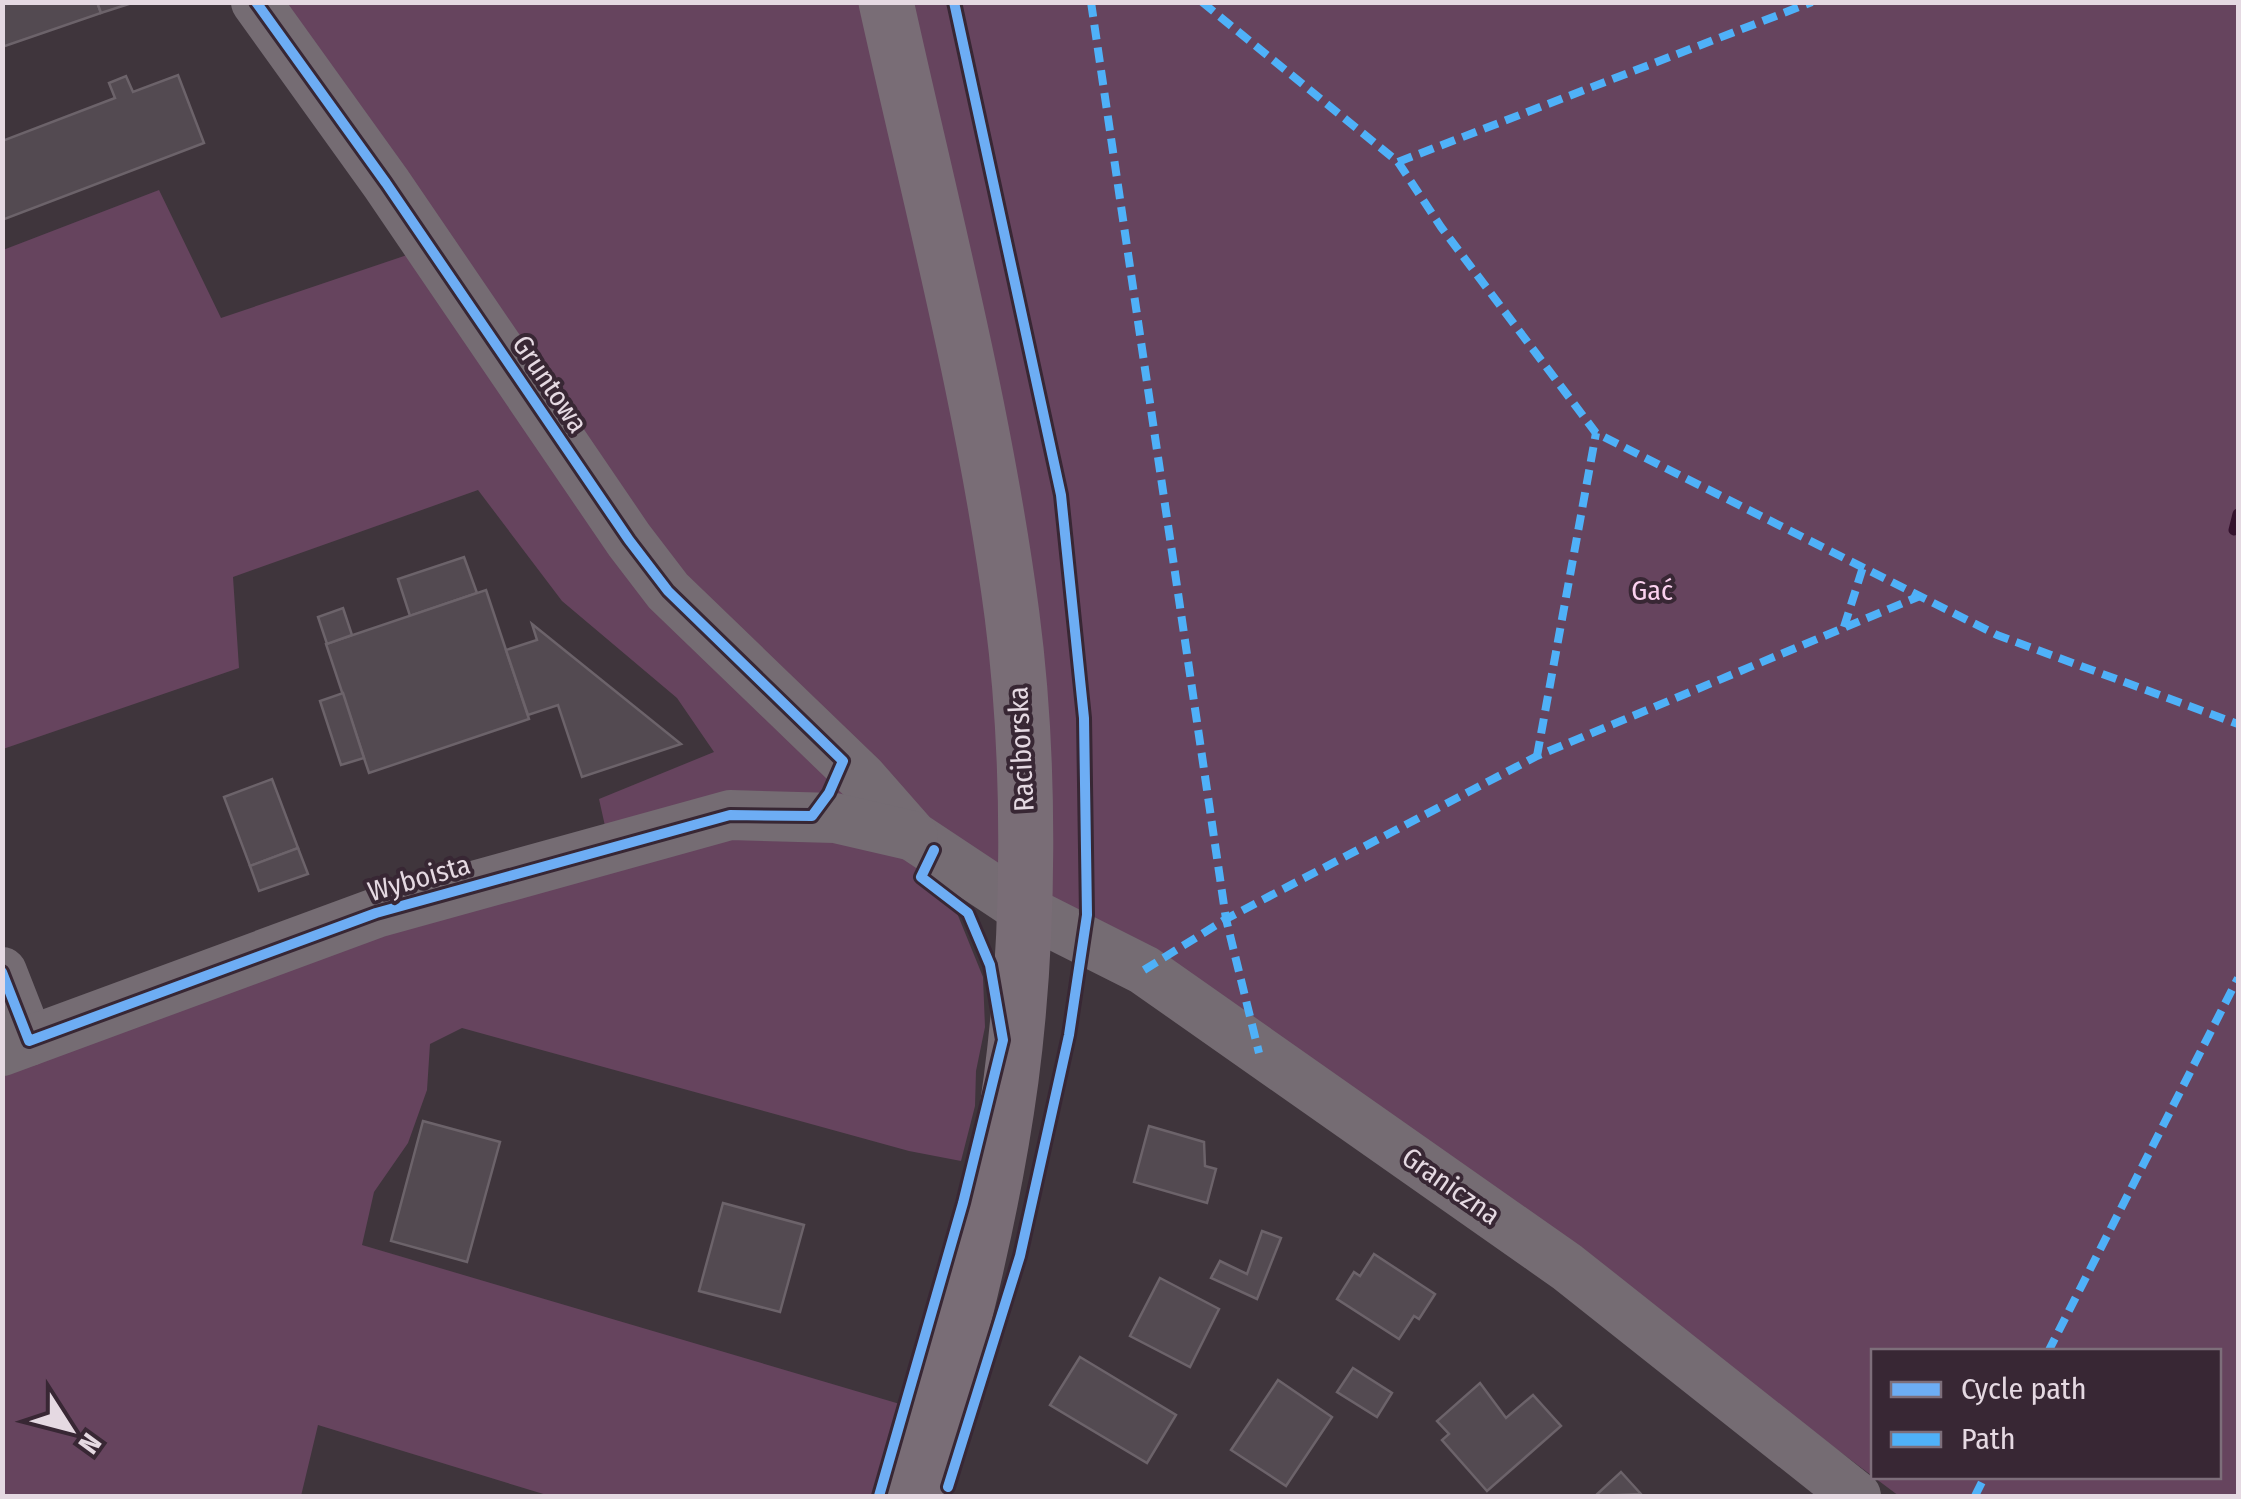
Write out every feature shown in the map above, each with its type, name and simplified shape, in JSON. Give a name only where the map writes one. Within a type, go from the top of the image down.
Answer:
[{"type":"main road","name":"Raciborska","points":[[886,2],[971,386],[1012,616],[1022,738],[1023,909],[1011,1079],[993,1185],[958,1345],[916,1496]]},
{"type":"street","name":"Gruntowa","points":[[256,2],[668,591],[849,798],[1023,909]]},
{"type":"street","name":"Wyboista","points":[[16,1046],[376,913],[730,815],[849,798]]},
{"type":"street","name":"Graniczna","points":[[1023,909],[1144,970],[1555,1258],[1856,1496]]},
{"type":"street","points":[[2,972],[16,1046]]},
{"type":"green space","name":"Gać","points":[[251,3],[2238,3],[2238,1496],[1899,1496],[1876,1479],[2221,1479],[2221,1349],[1871,1349],[1871,1475],[1550,1235],[1166,968],[879,846],[944,881],[983,977],[985,1027],[976,1071],[975,1106],[961,1161],[909,1151],[462,1028],[430,1044],[427,1090],[408,1143],[374,1192],[362,1245],[910,1407],[883,1496],[550,1496],[318,1425],[301,1496],[3,1496],[3,1062],[613,862],[599,799],[714,752],[677,698],[562,601],[478,490],[233,577],[239,668],[3,749],[3,250],[159,190],[221,318],[410,254]]},
{"type":"building","points":[[2,2],[97,2],[101,13],[2,47]]},
{"type":"building","points":[[97,2],[135,2],[101,13]]},
{"type":"building","points":[[178,75],[204,143],[2,220],[2,141],[115,98],[109,83],[126,76],[133,92]]},
{"type":"building","points":[[464,557],[477,593],[410,616],[398,579]]},
{"type":"building","points":[[486,590],[529,719],[369,773],[326,644]]},
{"type":"building","points":[[343,608],[352,635],[327,644],[318,617]]},
{"type":"building","points":[[532,624],[681,744],[582,777],[558,705],[528,715],[506,650],[537,640]]},
{"type":"building","points":[[343,693],[364,758],[341,765],[320,701]]},
{"type":"building","points":[[272,779],[298,848],[250,866],[224,797]]},
{"type":"building","points":[[298,848],[308,874],[259,891],[250,866]]},
{"type":"building","points":[[423,1121],[500,1142],[467,1262],[391,1241]]},
{"type":"building","points":[[1149,1126],[1204,1142],[1205,1166],[1216,1169],[1207,1203],[1134,1182]]},
{"type":"building","points":[[723,1203],[804,1225],[780,1312],[699,1291]]},
{"type":"building","points":[[1262,1231],[1281,1238],[1257,1299],[1211,1278],[1220,1261],[1247,1274]]},
{"type":"building","points":[[1374,1254],[1435,1294],[1419,1319],[1414,1316],[1399,1339],[1337,1299],[1354,1272],[1360,1276]]},
{"type":"building","points":[[1160,1278],[1219,1309],[1190,1367],[1130,1336]]},
{"type":"building","points":[[1080,1357],[1176,1415],[1147,1463],[1050,1405]]},
{"type":"building","points":[[1353,1368],[1392,1393],[1377,1417],[1337,1392]]},
{"type":"building","points":[[1278,1380],[1332,1417],[1286,1486],[1231,1450]]},
{"type":"building","points":[[1480,1383],[1506,1418],[1533,1395],[1561,1426],[1487,1491],[1442,1440],[1449,1434],[1437,1421]]},
{"type":"building","points":[[1621,1472],[1641,1494],[1595,1496]]},
{"type":"waterway","points":[[2234,530],[2238,514]]},
{"type":"marked path","points":[[1091,2],[1226,919],[1259,1053]]},
{"type":"marked path","points":[[1202,2],[1398,162],[1812,2]]},
{"type":"marked path","points":[[1398,162],[1441,227],[1596,433],[1997,635],[2238,724]]},
{"type":"marked path","points":[[1537,756],[1596,433]]},
{"type":"marked path","points":[[1844,627],[1863,567]]},
{"type":"marked path","points":[[1144,970],[1226,919],[1537,756],[1920,596]]},
{"type":"marked path","points":[[2050,1349],[2238,978]]},
{"type":"marked path","points":[[1975,1496],[1984,1479]]},
{"type":"cycle path","points":[[2,972],[29,1041],[376,913],[730,815],[812,816],[829,793],[843,761],[668,591],[256,2]]},
{"type":"cycle path","points":[[948,1487],[1020,1256],[1069,1035],[1087,915],[1084,718],[1061,495],[954,2]]},
{"type":"cycle path","points":[[879,1496],[963,1203],[1003,1040],[990,965],[968,913],[921,877],[934,850]]}]
